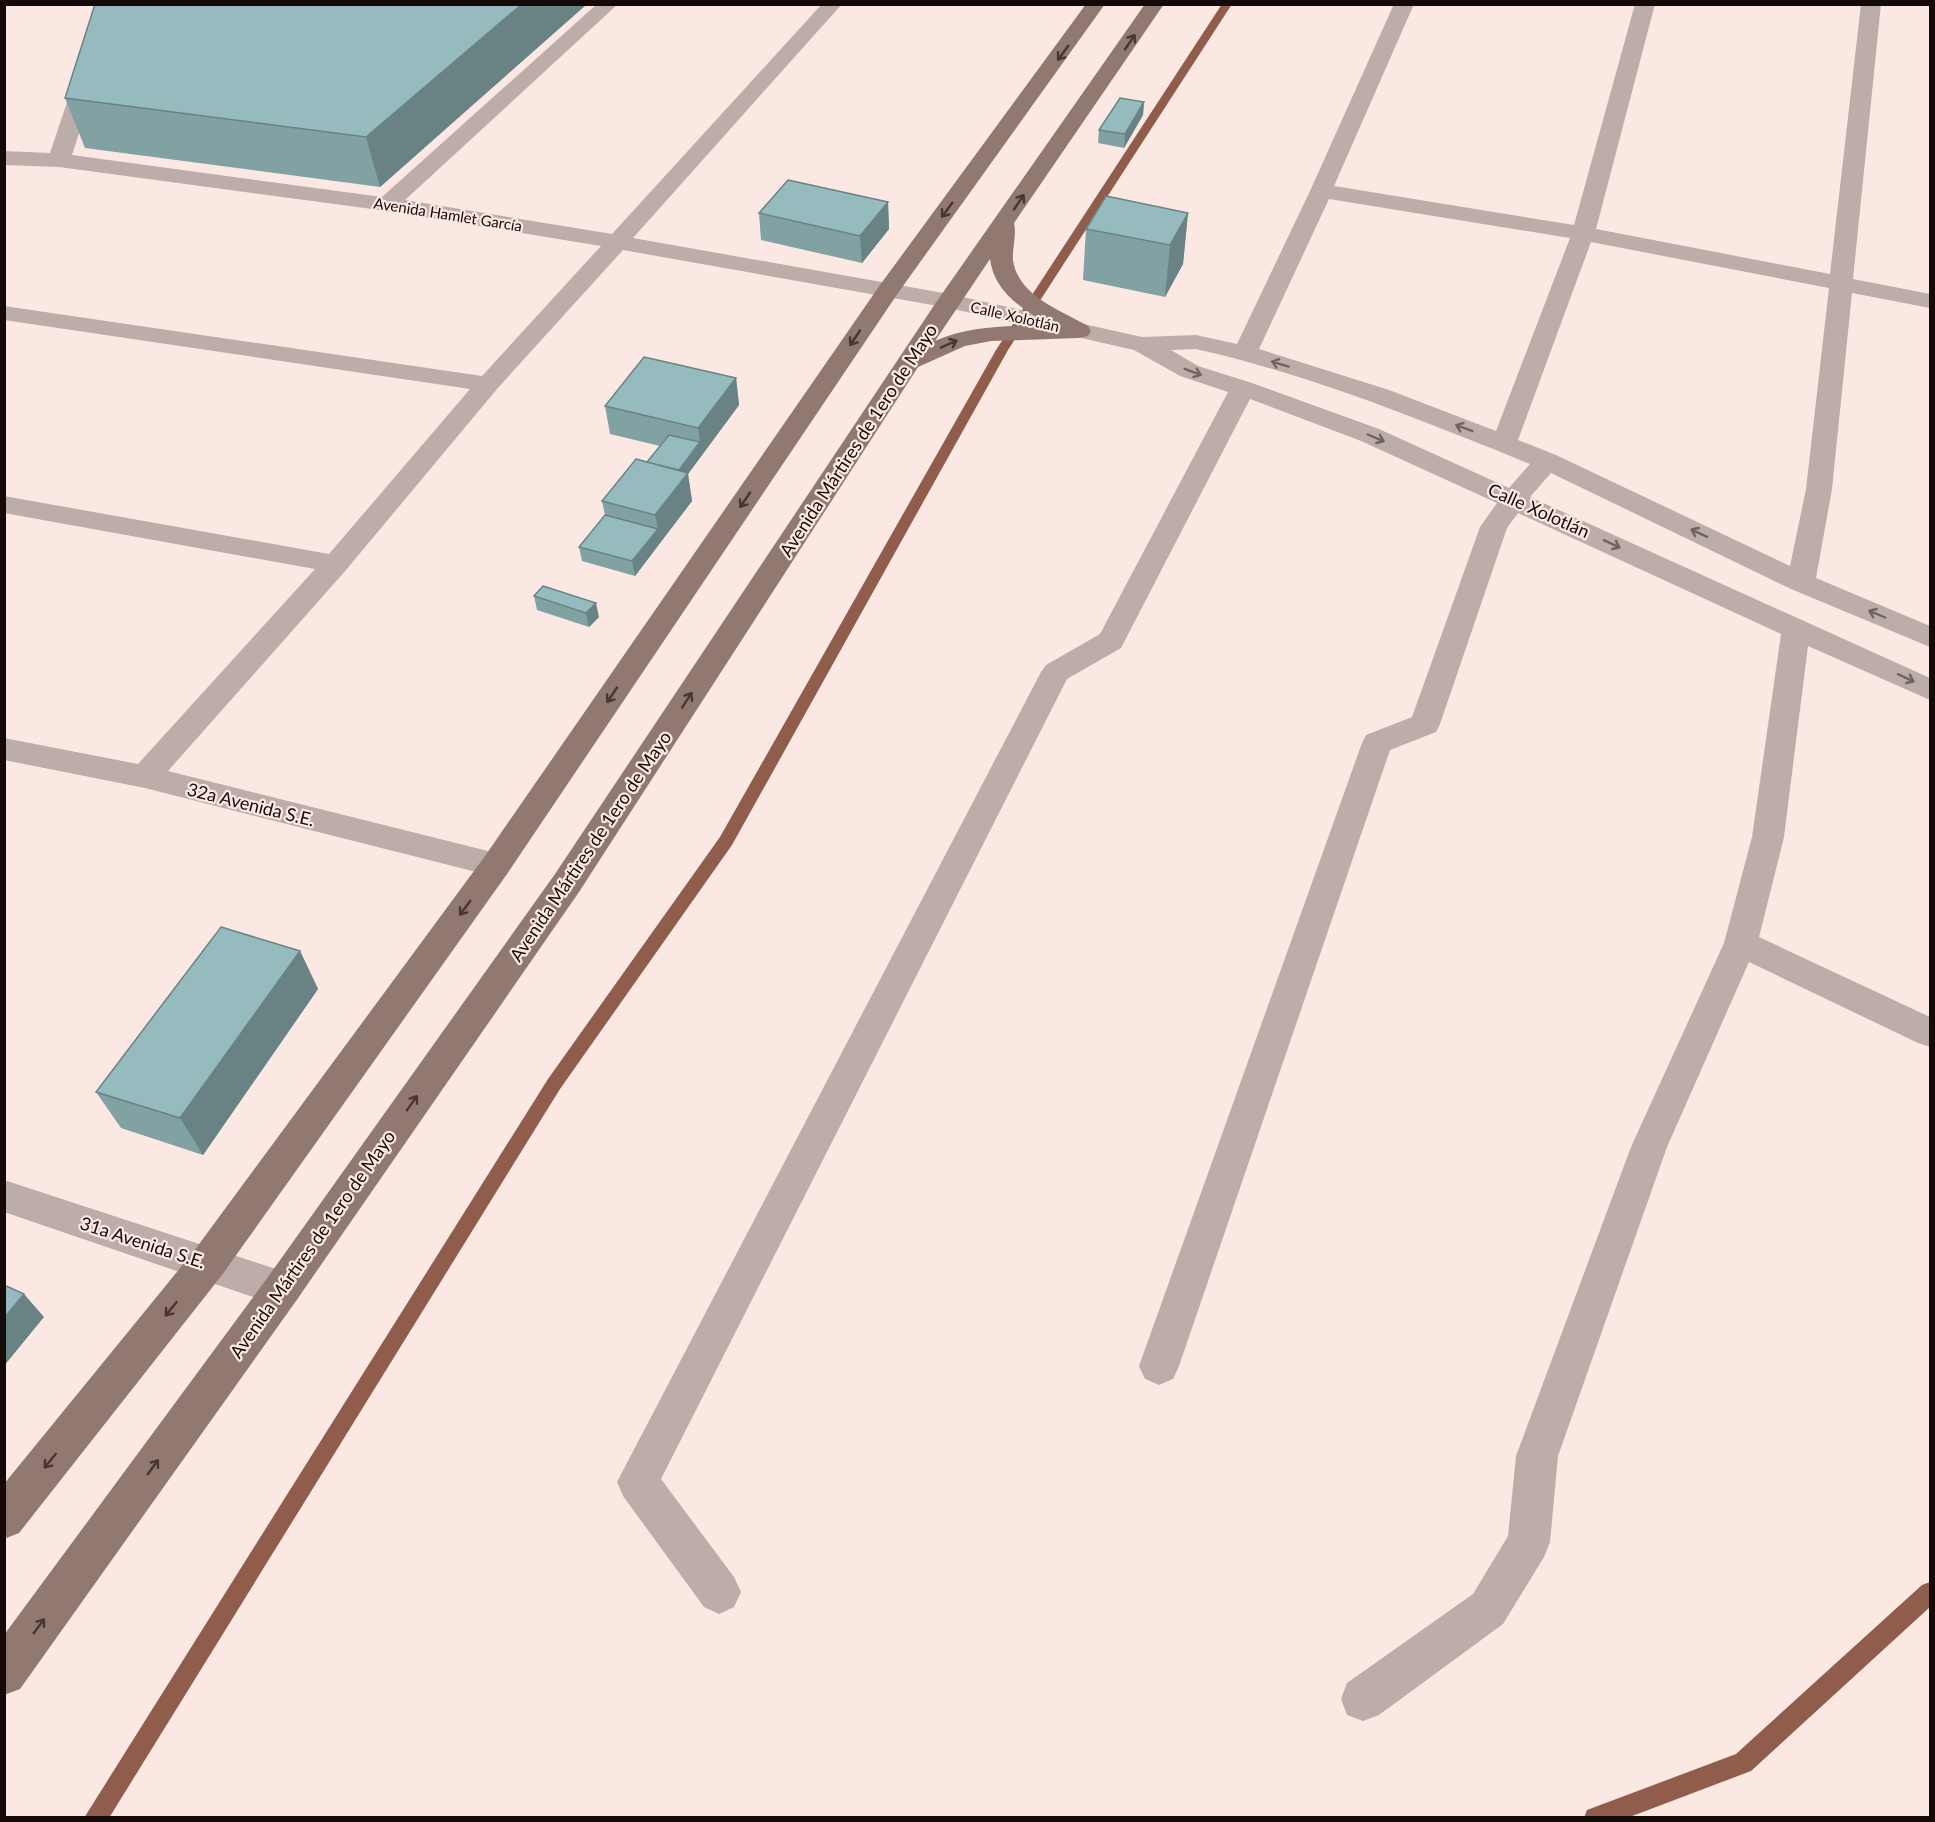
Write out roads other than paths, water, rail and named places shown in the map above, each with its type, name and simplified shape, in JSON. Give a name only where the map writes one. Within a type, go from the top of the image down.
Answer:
[{"type":"main road","points":[[4,1518],[208,1263],[496,865],[888,290],[1096,4]]},
{"type":"main road","name":"Avenida Mártires de 1ero de Mayo","points":[[4,1673],[282,1289],[567,883],[949,302],[1155,4]]},
{"type":"main road","points":[[909,362],[996,323],[1035,320],[1004,274],[1002,267],[1004,225]]},
{"type":"street","points":[[59,160],[110,4]]},
{"type":"street","points":[[387,204],[609,4]]},
{"type":"street","points":[[145,777],[336,564],[488,384],[833,4]]},
{"type":"street","points":[[1245,353],[1321,191],[1404,4]]},
{"type":"street","points":[[1504,444],[1583,233],[1645,4]]},
{"type":"street","points":[[1801,582],[1819,489],[1871,4]]},
{"type":"street","name":"Avenida Hamlet García","points":[[4,158],[59,160],[387,204],[888,290]]},
{"type":"street","points":[[1321,191],[1583,233],[1930,301]]},
{"type":"street","name":"Calle Xolotlán","points":[[888,290],[949,302],[996,323]]},
{"type":"street","points":[[4,313],[488,384]]},
{"type":"street","name":"Calle Xolotlán","points":[[1035,320],[1142,344],[1196,342],[1245,353],[1380,395],[1547,461],[1801,582],[1930,637]]},
{"type":"street","name":"Calle Xolotlán","points":[[1142,344],[1189,371],[1243,388],[1370,435],[1796,627],[1930,690]]},
{"type":"street","points":[[719,1592],[638,1482],[1056,672],[1111,641],[1243,388]]},
{"type":"street","points":[[1159,1366],[1377,743],[1425,724],[1494,527],[1514,499],[1547,461]]},
{"type":"street","points":[[4,504],[336,564]]},
{"type":"street","points":[[1363,1699],[1488,1609],[1529,1542],[1537,1456],[1649,1147],[1741,943],[1768,837],[1796,627]]},
{"type":"street","name":"32a Avenida S.E.","points":[[4,749],[145,777],[496,865]]},
{"type":"street","points":[[1741,943],[1930,1034]]},
{"type":"street","name":"31a Avenida S.E.","points":[[4,1197],[282,1289]]},
{"type":"waterway","points":[[95,1818],[554,1084],[726,841],[1002,350],[1227,4]]},
{"type":"waterway","points":[[1595,1818],[1743,1763],[1930,1593]]}]
